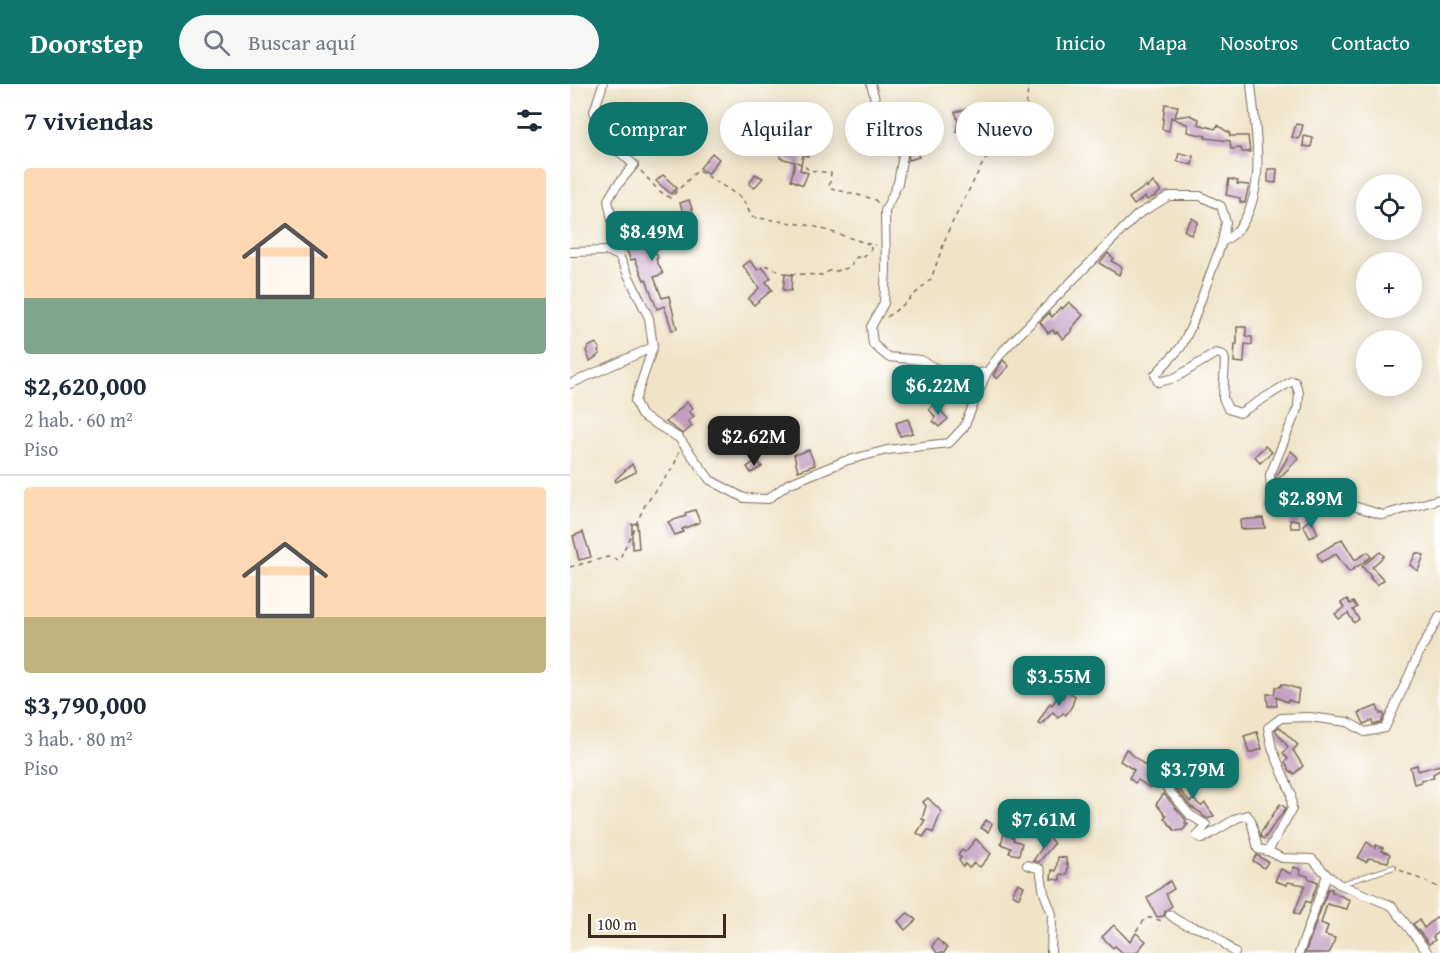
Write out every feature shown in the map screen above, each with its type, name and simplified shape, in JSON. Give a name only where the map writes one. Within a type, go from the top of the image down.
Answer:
[{"type":"street","points":[[603,84],[594,111],[602,145],[621,153],[634,165],[608,200],[619,256],[649,318],[653,346],[635,401],[641,415],[679,438],[710,480],[744,498],[768,499],[788,484],[845,461],[887,450],[950,443],[964,427],[987,372],[1002,351],[1137,214],[1169,196],[1200,196],[1221,206],[1226,222],[1222,242],[1191,327],[1181,347],[1155,375],[1158,382],[1174,378],[1216,353],[1226,360],[1223,398],[1228,409],[1240,413],[1292,381],[1295,382],[1299,393],[1298,407],[1270,475],[1271,489],[1279,496],[1318,495],[1383,515],[1440,499]]},
{"type":"street","points":[[871,84],[880,118],[903,155],[898,183],[885,211],[884,303],[871,327],[873,344],[888,357],[921,360],[951,377],[987,372]]},
{"type":"street","points":[[1222,242],[1236,232],[1250,210],[1257,189],[1257,145],[1251,84]]},
{"type":"street","points":[[570,252],[608,251],[619,256]]},
{"type":"street","points":[[570,384],[653,346]]},
{"type":"street","points":[[1268,851],[1292,809],[1291,793],[1272,748],[1268,728],[1281,718],[1309,717],[1348,722],[1365,732],[1384,728],[1421,649],[1440,616]]},
{"type":"street","points":[[1155,774],[1190,815],[1206,825],[1197,836],[1202,840],[1237,818],[1246,815],[1251,820],[1258,849],[1282,858],[1311,859],[1339,884],[1392,906],[1428,953]]},
{"type":"street","points":[[1027,864],[1040,869],[1044,893],[1052,914],[1051,953]]},
{"type":"street","points":[[1299,953],[1327,875]]},
{"type":"street","points":[[1170,915],[1179,923],[1212,933],[1235,953]]},
{"type":"lane","points":[[1339,884],[1394,867]]},
{"type":"path","points":[[887,316],[903,305],[931,279],[949,229],[984,161],[1025,121],[1027,84]]},
{"type":"path","points":[[797,162],[808,170],[831,172],[829,188],[874,199],[885,211]]},
{"type":"path","points":[[634,165],[658,190],[670,198],[698,170],[742,198],[752,216],[813,226],[872,245],[886,244]]},
{"type":"path","points":[[766,265],[782,273],[822,275],[831,270],[837,271],[851,267],[857,257],[864,258],[872,245]]},
{"type":"path","points":[[570,567],[608,556],[620,560],[645,505],[674,466],[679,450],[679,438]]},
{"type":"path","points":[[1394,867],[1440,888]]},
{"type":"path","points":[[1136,931],[1146,918],[1179,923]]},
{"type":"building","points":[[1165,104],[1178,106],[1175,117],[1191,115],[1199,119],[1198,124],[1215,129],[1218,125],[1229,132],[1230,136],[1248,136],[1250,152],[1242,152],[1241,148],[1231,149],[1230,141],[1205,138],[1206,136],[1187,132],[1188,125],[1171,117],[1169,131],[1162,129]]},
{"type":"building","points":[[1296,124],[1303,125],[1299,139],[1292,137]]},
{"type":"building","points":[[1304,136],[1313,138],[1311,147],[1303,146]]},
{"type":"building","points":[[712,153],[719,159],[708,174],[700,168]]},
{"type":"building","points":[[1179,153],[1193,156],[1192,165],[1177,161]]},
{"type":"building","points":[[780,156],[803,156],[800,170],[808,173],[803,185],[791,180],[795,162],[780,158]]},
{"type":"building","points":[[908,156],[919,157],[909,160]]},
{"type":"building","points":[[1268,169],[1277,169],[1276,183],[1268,182]]},
{"type":"building","points":[[755,174],[763,178],[754,188],[749,184]]},
{"type":"building","points":[[663,175],[677,188],[671,194],[656,181]]},
{"type":"building","points":[[1229,179],[1238,181],[1237,184],[1249,185],[1245,203],[1240,202],[1240,198],[1226,195]]},
{"type":"building","points":[[1153,182],[1161,191],[1147,200],[1145,197],[1134,205],[1129,198]]},
{"type":"building","points":[[689,200],[694,215],[685,218],[680,203]]},
{"type":"building","points":[[1192,218],[1198,222],[1191,235],[1184,230]]},
{"type":"building","points":[[660,223],[663,228],[667,226],[674,239],[655,251],[663,274],[654,277],[662,298],[669,296],[677,329],[672,330],[664,306],[657,309],[646,279],[644,280],[635,259],[631,260],[623,243],[635,238],[637,232]]},
{"type":"building","points":[[1108,253],[1113,258],[1111,261],[1122,267],[1119,275],[1099,263]]},
{"type":"building","points":[[750,261],[758,270],[762,267],[771,278],[766,282],[772,290],[754,305],[748,299],[759,288],[743,266]]},
{"type":"building","points":[[785,274],[792,275],[791,291],[783,290]]},
{"type":"building","points":[[1069,302],[1083,315],[1063,339],[1053,330],[1048,333],[1040,322],[1049,313],[1052,317]]},
{"type":"building","points":[[1237,327],[1246,327],[1246,337],[1252,337],[1252,345],[1245,344],[1244,363],[1234,362]]},
{"type":"building","points":[[596,343],[600,354],[590,361],[586,351],[588,347]]},
{"type":"building","points":[[1003,360],[1009,366],[997,379],[993,375]]},
{"type":"building","points":[[687,402],[693,408],[689,412],[694,416],[688,421],[692,426],[683,434],[666,422]]},
{"type":"building","points":[[935,404],[948,419],[939,427],[933,421],[935,417],[929,409]]},
{"type":"building","points":[[908,419],[913,433],[900,436],[896,423]]},
{"type":"building","points":[[754,420],[756,426],[732,435],[730,427]]},
{"type":"building","points":[[1265,446],[1272,452],[1260,463],[1255,456]]},
{"type":"building","points":[[809,450],[815,465],[798,471],[794,455]]},
{"type":"building","points":[[1291,451],[1299,458],[1277,480],[1276,478]]},
{"type":"building","points":[[757,460],[762,467],[751,473],[747,467]]},
{"type":"building","points":[[632,464],[636,472],[616,482],[615,480]]},
{"type":"building","points":[[1268,502],[1282,502],[1283,509],[1268,511]]},
{"type":"building","points":[[695,510],[700,522],[682,529],[683,532],[675,535],[668,522],[686,516],[685,513]]},
{"type":"building","points":[[1263,518],[1265,528],[1241,529],[1240,520]]},
{"type":"building","points":[[1311,519],[1318,534],[1310,538],[1303,525]]},
{"type":"building","points":[[1290,520],[1299,520],[1300,528],[1291,528]]},
{"type":"building","points":[[637,523],[639,548],[632,549],[632,524]]},
{"type":"building","points":[[583,532],[591,557],[579,560],[573,536]]},
{"type":"building","points":[[1342,539],[1355,560],[1368,552],[1371,557],[1349,572],[1336,554],[1321,562],[1317,554]]},
{"type":"building","points":[[1380,552],[1384,556],[1372,567],[1384,580],[1377,585],[1362,566]]},
{"type":"building","points":[[1416,553],[1424,555],[1418,571],[1410,565]]},
{"type":"building","points":[[1347,599],[1350,604],[1353,602],[1357,607],[1353,610],[1359,619],[1354,623],[1348,613],[1339,619],[1335,614],[1344,608],[1341,603]]},
{"type":"building","points":[[1282,684],[1299,689],[1297,703],[1276,697],[1277,706],[1268,706],[1267,694],[1274,694],[1276,687]]},
{"type":"building","points":[[1066,690],[1075,696],[1066,715],[1063,713],[1058,718],[1053,712],[1041,725],[1038,723],[1050,703],[1052,705],[1059,695],[1063,698]]},
{"type":"building","points":[[1377,706],[1380,714],[1383,713],[1384,716],[1381,723],[1373,724],[1372,720],[1364,724],[1359,713]]},
{"type":"building","points":[[1279,727],[1298,745],[1293,750],[1303,766],[1294,774],[1290,772],[1285,762],[1288,759],[1283,753],[1288,747],[1275,730]]},
{"type":"building","points":[[1257,732],[1262,749],[1249,753],[1244,736]]},
{"type":"building","points":[[1126,749],[1150,770],[1149,776],[1154,782],[1150,788],[1138,780],[1135,783],[1129,778],[1134,770],[1120,761]]},
{"type":"building","points":[[1417,765],[1418,771],[1440,765],[1440,770],[1433,774],[1434,778],[1421,780],[1414,784],[1410,767]]},
{"type":"building","points":[[1180,775],[1186,783],[1180,790],[1190,802],[1193,799],[1201,806],[1205,803],[1214,816],[1208,819],[1191,807],[1172,784]]},
{"type":"building","points":[[1164,794],[1186,820],[1185,823],[1188,824],[1183,830],[1175,831],[1156,804]]},
{"type":"building","points":[[928,798],[942,812],[933,833],[928,830],[923,837],[917,833],[925,820],[922,819],[926,806],[923,802]]},
{"type":"building","points":[[1280,804],[1286,808],[1264,839],[1260,834]]},
{"type":"building","points":[[986,820],[992,824],[988,832],[981,828]]},
{"type":"building","points":[[1004,833],[1022,843],[1019,855],[1009,853],[1011,848],[1001,844]]},
{"type":"building","points":[[1049,837],[1054,844],[1039,862],[1033,861]]},
{"type":"building","points":[[976,839],[991,854],[980,867],[974,863],[969,868],[965,864],[963,867],[958,855],[962,850],[965,852]]},
{"type":"building","points":[[1367,842],[1375,848],[1376,845],[1383,848],[1382,851],[1390,854],[1388,862],[1369,858],[1366,862],[1358,858]]},
{"type":"building","points":[[1257,855],[1268,862],[1264,868],[1253,861]]},
{"type":"building","points":[[1058,857],[1066,858],[1067,875],[1060,874],[1060,880],[1051,879],[1052,870],[1056,871]]},
{"type":"building","points":[[1294,867],[1301,870],[1300,874],[1318,882],[1310,903],[1306,901],[1299,915],[1294,913],[1305,885],[1288,882],[1287,885],[1275,881],[1281,869],[1291,874]]},
{"type":"building","points":[[1170,881],[1174,889],[1166,894],[1172,906],[1165,911],[1164,916],[1157,917],[1147,898]]},
{"type":"building","points":[[1018,883],[1024,886],[1019,898],[1012,894]]},
{"type":"building","points":[[1328,889],[1350,900],[1347,909],[1327,904],[1321,923],[1328,926],[1325,935],[1335,938],[1332,948],[1329,953],[1305,953]]},
{"type":"building","points":[[908,913],[916,920],[905,930],[898,921]]},
{"type":"building","points":[[1437,917],[1440,921],[1440,930],[1433,937],[1435,940],[1429,944],[1413,924],[1419,920],[1424,928]]},
{"type":"building","points":[[1114,925],[1130,942],[1136,933],[1146,941],[1136,953],[1123,953],[1115,946],[1113,948],[1102,937]]},
{"type":"building","points":[[937,939],[947,948],[944,953],[937,953],[932,946]]}]
